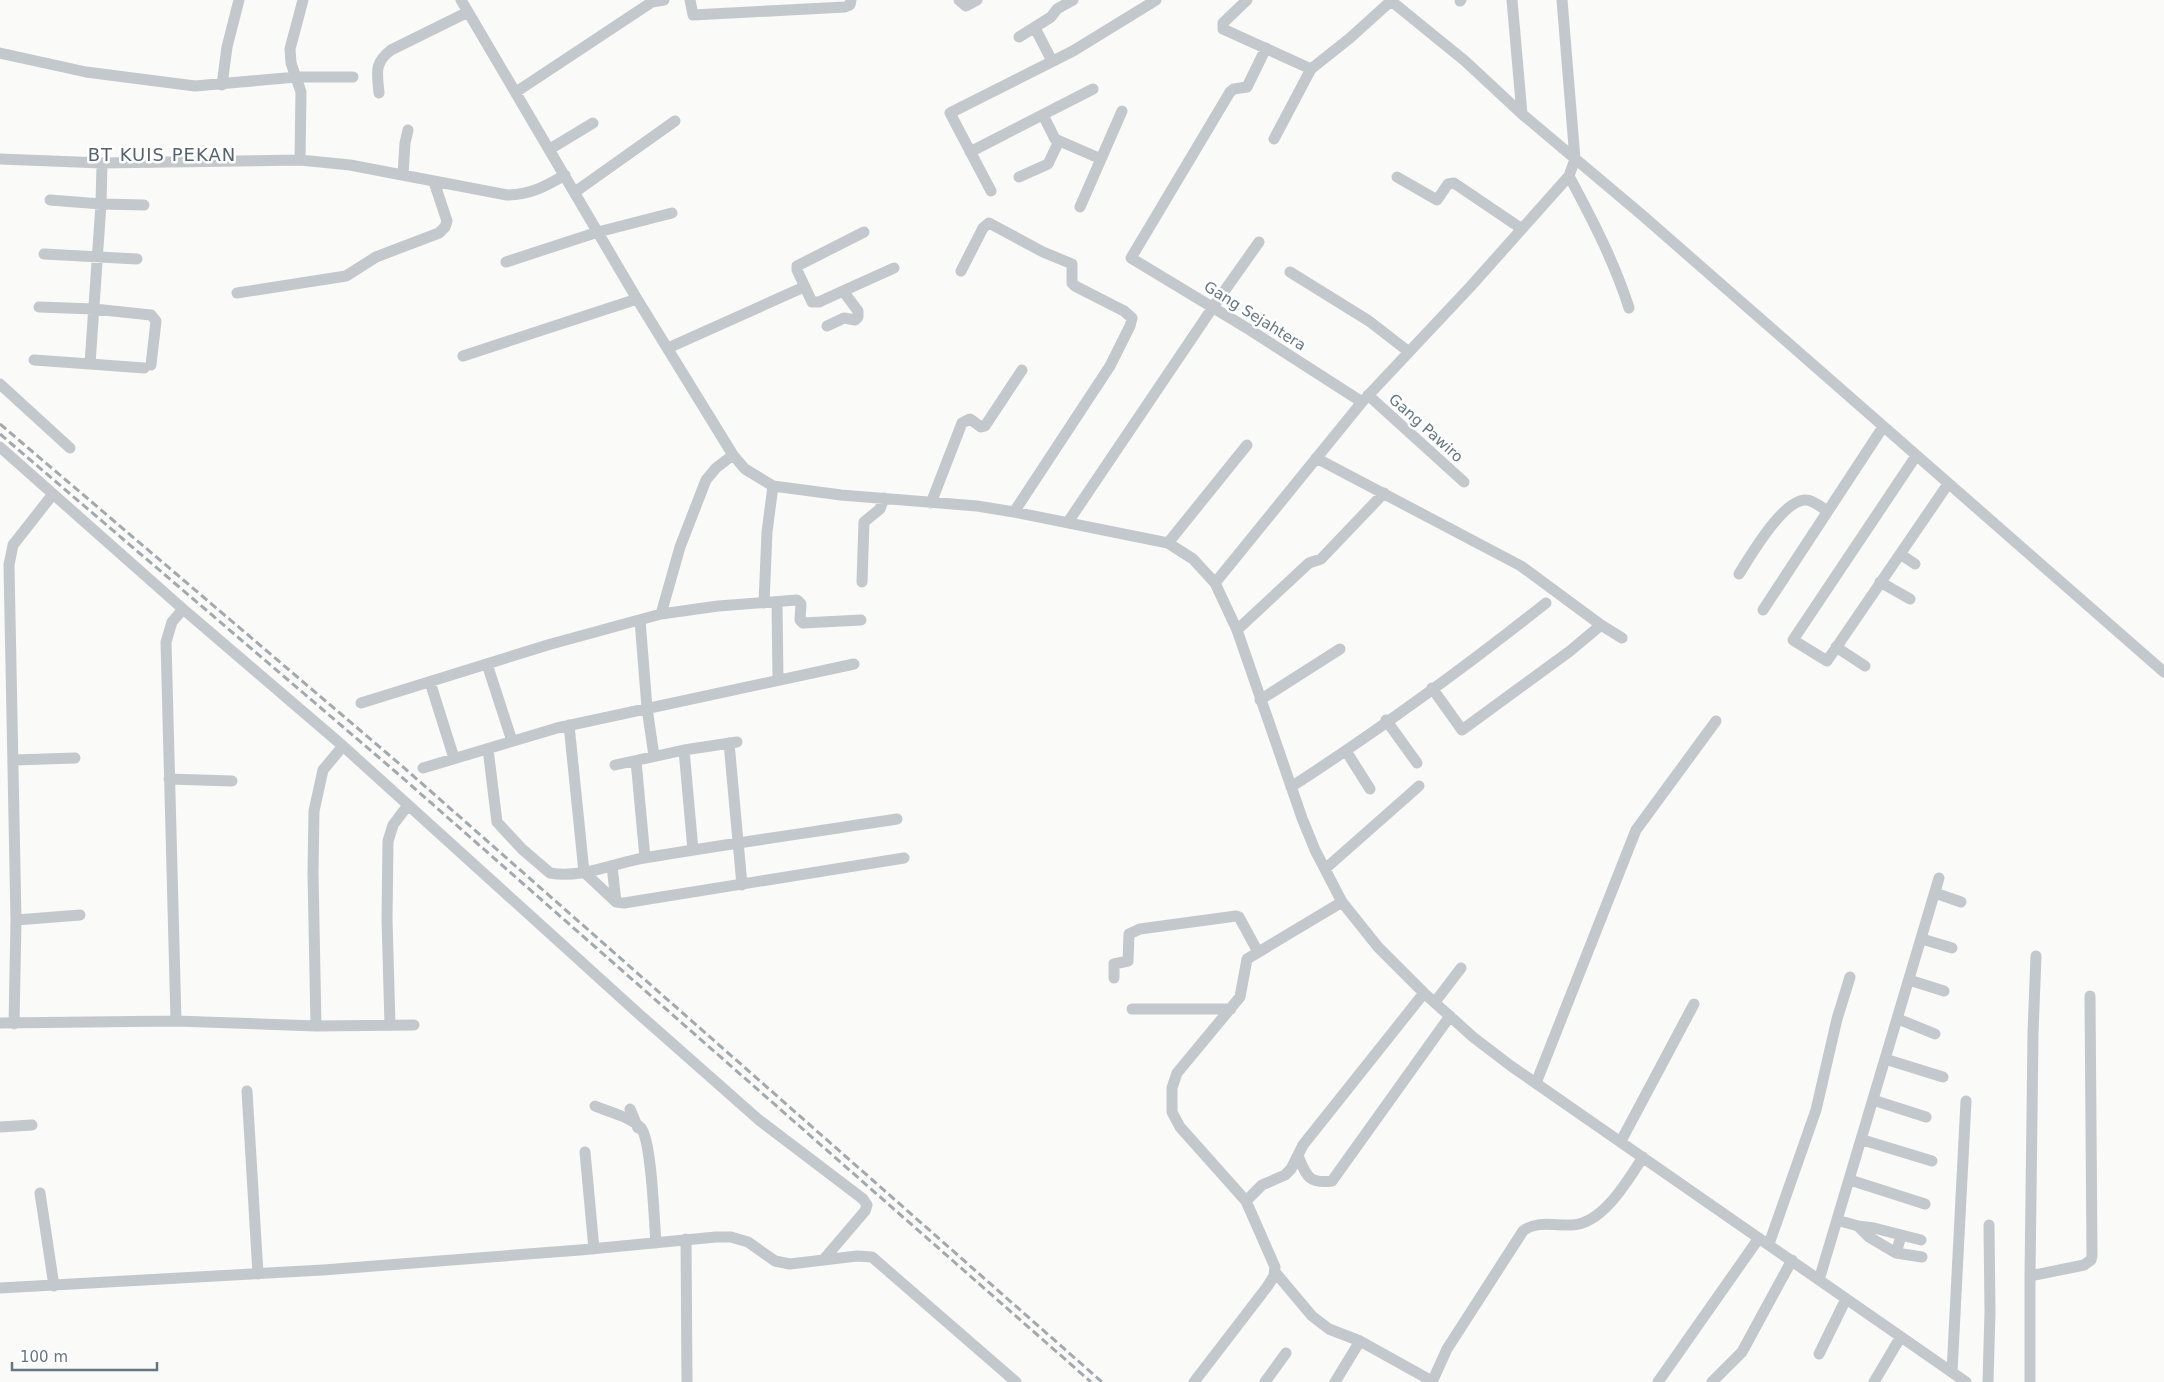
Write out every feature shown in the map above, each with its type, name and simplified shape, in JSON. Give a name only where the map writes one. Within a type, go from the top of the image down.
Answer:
[{"type":"street","points":[[222,84],[239,0]]},
{"type":"street","points":[[300,160],[301,92],[291,63],[290,49],[303,0]]},
{"type":"street","points":[[461,0],[637,298],[733,455],[746,469],[773,486],[841,495],[977,506],[1068,522],[1168,543],[1194,559],[1214,583],[1237,630],[1260,700],[1315,850],[1342,902],[1378,947],[1424,993],[1481,1043],[1792,1260],[1900,1338],[1966,1382]]},
{"type":"street","points":[[516,92],[652,2],[664,0]]},
{"type":"street","points":[[690,0],[694,15],[772,5],[845,7],[850,5],[851,0]]},
{"type":"street","points":[[959,0],[966,6],[978,0]]},
{"type":"street","points":[[1019,36],[1035,28],[1051,17],[1056,9],[1073,0]]},
{"type":"street","points":[[991,191],[950,113],[1074,51],[1156,0]]},
{"type":"street","points":[[1247,0],[1223,23],[1222,28],[1311,69]]},
{"type":"street","points":[[1274,138],[1311,69],[1350,38],[1390,0],[1465,61],[1522,114],[1699,264],[2164,672]]},
{"type":"street","points":[[1512,0],[1522,114]]},
{"type":"street","points":[[1214,583],[1365,398],[1569,176],[1575,159],[1562,0]]},
{"type":"street","points":[[379,93],[378,64],[382,57],[391,50],[468,12]]},
{"type":"street","points":[[1035,28],[1052,61]]},
{"type":"street","name":"Gang Sejahtera","points":[[1266,48],[1247,87],[1234,89],[1230,92],[1131,258],[1365,398]]},
{"type":"street","points":[[0,53],[95,73],[176,84],[222,84],[297,77],[353,77]]},
{"type":"street","points":[[970,152],[1093,89]]},
{"type":"street","points":[[1080,207],[1122,111]]},
{"type":"street","points":[[1042,115],[1055,140],[1101,159]]},
{"type":"street","points":[[575,192],[675,120]]},
{"type":"street","points":[[550,149],[593,123]]},
{"type":"street","points":[[403,176],[404,143],[408,130]]},
{"type":"street","points":[[1019,177],[1048,164],[1059,141]]},
{"type":"street","points":[[0,159],[102,163],[300,160],[350,165],[497,195],[521,195],[541,189],[565,175]]},
{"type":"street","points":[[90,364],[102,163]]},
{"type":"street","points":[[1569,176],[1618,272],[1629,308]]},
{"type":"street","points":[[1397,177],[1437,200],[1448,184],[1454,183],[1522,229]]},
{"type":"street","points":[[237,293],[346,276],[376,257],[439,233],[445,228],[447,221],[434,182]]},
{"type":"street","points":[[50,200],[144,205]]},
{"type":"street","points":[[506,262],[598,232],[672,213]]},
{"type":"street","points":[[961,271],[983,228],[989,223],[1043,252],[1072,264],[1072,283],[1075,286],[1124,311],[1132,318],[1130,326],[1110,366],[1014,512]]},
{"type":"street","points":[[864,232],[797,266],[804,287],[813,303],[894,268]]},
{"type":"street","points":[[1068,522],[1213,307],[1260,242]]},
{"type":"street","points":[[44,254],[137,259]]},
{"type":"street","points":[[1290,272],[1369,321],[1409,352]]},
{"type":"street","points":[[668,348],[804,287]]},
{"type":"street","points":[[827,326],[844,318],[852,320],[858,317],[858,311],[843,291]]},
{"type":"street","points":[[463,356],[637,298]]},
{"type":"street","points":[[34,360],[148,366],[156,321],[148,313],[39,307]]},
{"type":"street","points":[[931,503],[962,423],[965,420],[970,420],[980,427],[984,426],[1022,370]]},
{"type":"street","points":[[0,384],[70,448]]},
{"type":"street","name":"Gang Pawiro","points":[[1365,398],[1464,482]]},
{"type":"street","points":[[1763,610],[1883,427]]},
{"type":"street","points":[[1168,543],[1246,444]]},
{"type":"street","points":[[0,448],[183,609],[343,746],[640,1016],[759,1120],[863,1199],[867,1205],[865,1211],[824,1259]]},
{"type":"street","points":[[660,614],[680,547],[706,480],[716,468],[733,455]]},
{"type":"street","points":[[1916,456],[1793,640],[1827,661],[1948,484]]},
{"type":"street","points":[[1316,458],[1522,566],[1601,625],[1622,638]]},
{"type":"street","points":[[764,603],[767,532],[773,486]]},
{"type":"street","points":[[1237,630],[1309,563],[1321,559],[1384,493]]},
{"type":"street","points":[[14,1024],[16,920],[14,760],[5,590],[13,545],[53,494]]},
{"type":"street","points":[[862,582],[864,522],[880,509],[884,498]]},
{"type":"street","points":[[1739,574],[1764,534],[1792,505],[1802,500],[1808,500],[1827,511]]},
{"type":"street","points":[[1900,554],[1915,564]]},
{"type":"street","points":[[1880,582],[1910,599]]},
{"type":"street","points":[[361,703],[660,614],[718,606],[777,603],[792,600],[799,601],[801,604],[800,620],[805,624],[861,620]]},
{"type":"street","points":[[777,603],[778,679]]},
{"type":"street","points":[[1291,787],[1346,751],[1386,720],[1499,640],[1546,603]]},
{"type":"street","points":[[176,1022],[166,642],[172,622],[183,609]]},
{"type":"street","points":[[640,620],[647,708],[654,756]]},
{"type":"street","points":[[1432,688],[1462,730],[1601,625]]},
{"type":"street","points":[[1836,647],[1865,666]]},
{"type":"street","points":[[1260,700],[1340,649]]},
{"type":"street","points":[[487,664],[512,741]]},
{"type":"street","points":[[423,768],[569,725],[854,664]]},
{"type":"street","points":[[430,682],[454,758]]},
{"type":"street","points":[[1386,720],[1417,763]]},
{"type":"street","points":[[1536,1083],[1636,830],[1716,721]]},
{"type":"street","points":[[569,725],[584,872],[616,902],[624,903],[742,885],[904,858]]},
{"type":"street","points":[[615,765],[684,750],[733,743],[742,885]]},
{"type":"street","points":[[316,1026],[314,810],[323,770],[343,746]]},
{"type":"street","points":[[488,749],[495,819],[550,873],[562,875],[584,872],[645,858],[897,819]]},
{"type":"street","points":[[684,750],[693,850]]},
{"type":"street","points":[[1346,751],[1370,790]]},
{"type":"street","points":[[14,760],[74,758]]},
{"type":"street","points":[[636,761],[645,858]]},
{"type":"street","points":[[169,779],[232,782]]},
{"type":"street","points":[[1326,869],[1419,786]]},
{"type":"street","points":[[390,1025],[387,920],[388,841],[393,825],[408,805]]},
{"type":"street","points":[[612,866],[616,902]]},
{"type":"street","points":[[1819,1280],[1940,878]]},
{"type":"street","points":[[1935,893],[1961,902]]},
{"type":"street","points":[[1342,902],[1258,952],[1245,962],[1243,987],[1240,997],[1177,1073],[1172,1088],[1172,1112],[1180,1127],[1246,1201],[1273,1261],[1275,1272],[1312,1316],[1329,1329],[1360,1340],[1432,1382],[1447,1349],[1523,1231],[1530,1225],[1571,1225],[1581,1224],[1590,1219],[1614,1199],[1643,1157]]},
{"type":"street","points":[[16,920],[80,915]]},
{"type":"street","points":[[1114,978],[1114,964],[1128,961],[1129,934],[1140,929],[1236,916],[1239,917],[1258,952]]},
{"type":"street","points":[[1922,940],[1952,948]]},
{"type":"street","points":[[2030,1382],[2033,1033],[2036,956]]},
{"type":"street","points":[[1435,1002],[1461,968]]},
{"type":"street","points":[[1769,1244],[1816,1110],[1837,1019],[1850,978]]},
{"type":"street","points":[[1909,980],[1944,991]]},
{"type":"street","points":[[1246,1201],[1262,1186],[1286,1175],[1303,1146],[1424,993]]},
{"type":"street","points":[[2030,1276],[2084,1265],[2091,1260],[2090,996]]},
{"type":"street","points":[[1621,1141],[1694,1004]]},
{"type":"street","points":[[1132,1009],[1231,1009]]},
{"type":"street","points":[[1298,1156],[1309,1178],[1317,1183],[1332,1181],[1450,1016]]},
{"type":"street","points":[[1898,1019],[1935,1034]]},
{"type":"street","points":[[0,1024],[176,1022],[316,1026],[414,1025]]},
{"type":"street","points":[[1885,1060],[1943,1077]]},
{"type":"street","points":[[247,1091],[258,1274]]},
{"type":"street","points":[[1873,1100],[1926,1117]]},
{"type":"street","points":[[1952,1372],[1966,1101]]},
{"type":"street","points":[[596,1106],[635,1123],[642,1130],[648,1149],[656,1243]]},
{"type":"street","points":[[630,1109],[642,1137],[647,1158],[656,1243]]},
{"type":"street","points":[[0,1127],[32,1125]]},
{"type":"street","points":[[1862,1140],[1932,1162]]},
{"type":"street","points":[[585,1152],[594,1249]]},
{"type":"street","points":[[1850,1180],[1925,1204]]},
{"type":"street","points":[[40,1193],[54,1286]]},
{"type":"street","points":[[1837,1220],[1858,1226],[1890,1231],[1901,1236],[1921,1240]]},
{"type":"street","points":[[1988,1382],[1990,1312],[1989,1225]]},
{"type":"street","points":[[1858,1226],[1869,1238],[1896,1254],[1922,1257]]},
{"type":"street","points":[[1896,1254],[1901,1236]]},
{"type":"street","points":[[0,1288],[258,1274],[731,1237],[748,1242],[775,1261],[790,1264],[857,1256],[872,1257],[1016,1382]]},
{"type":"street","points":[[1658,1382],[1759,1238]]},
{"type":"street","points":[[686,1240],[687,1382]]},
{"type":"street","points":[[1712,1382],[1742,1352],[1792,1260]]},
{"type":"street","points":[[1194,1382],[1267,1287],[1275,1272]]},
{"type":"street","points":[[1819,1354],[1846,1299]]},
{"type":"street","points":[[1874,1382],[1900,1338]]},
{"type":"street","points":[[1335,1382],[1360,1340]]},
{"type":"street","points":[[1264,1382],[1286,1353]]},
{"type":"railway","points":[[0,424],[402,766],[1102,1382]]},
{"type":"railway","points":[[0,434],[397,773],[1091,1382]]},
{"type":"district","name":"BT KUIS PEKAN","points":[[162,155]]}]
